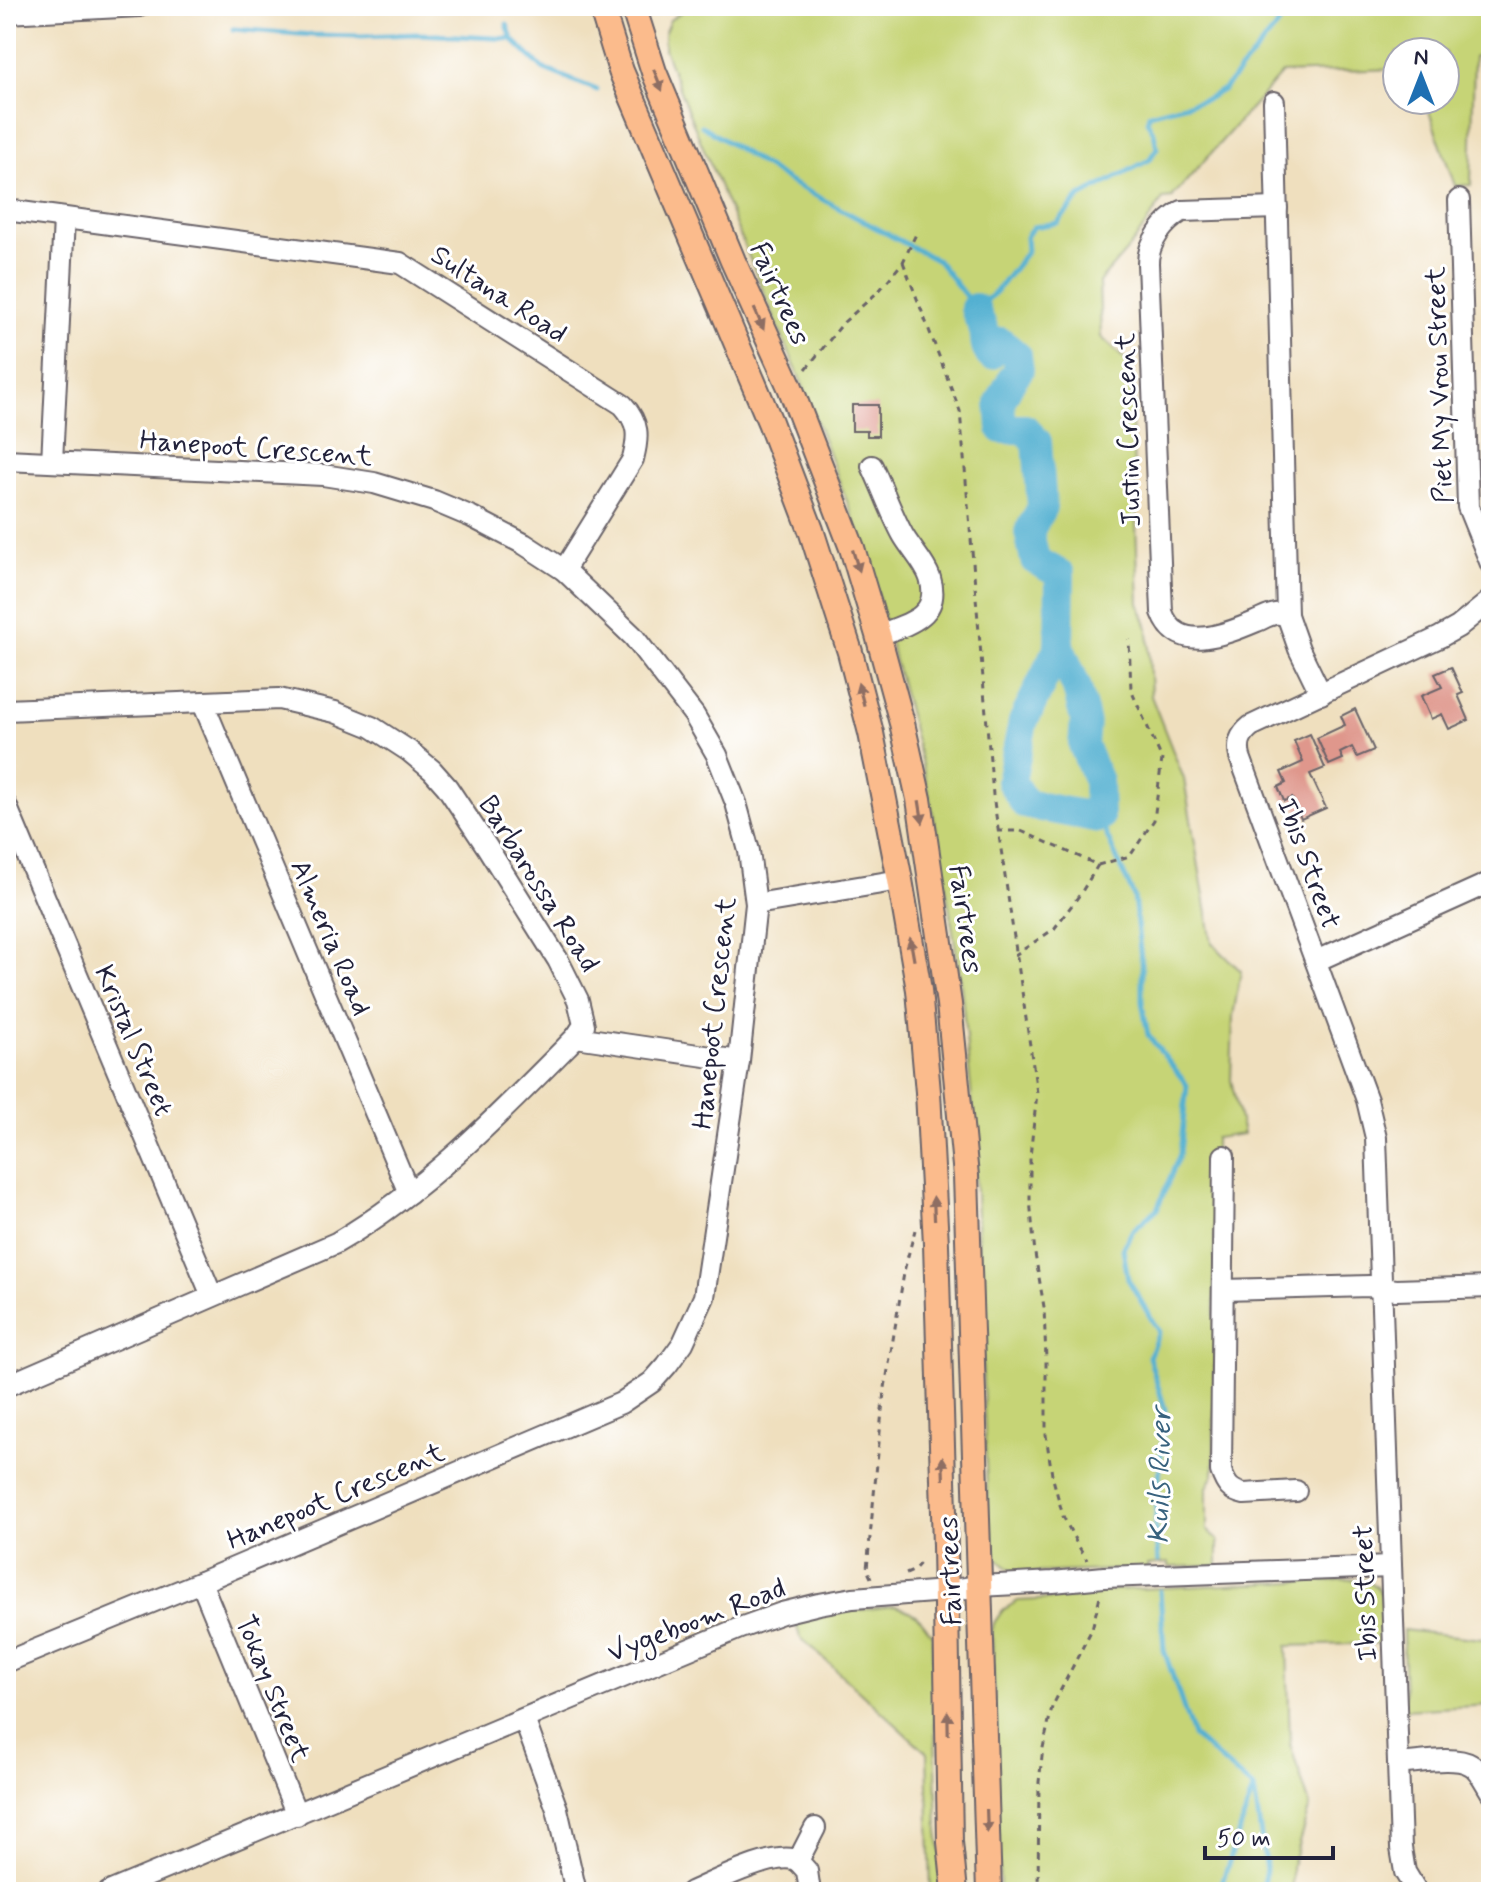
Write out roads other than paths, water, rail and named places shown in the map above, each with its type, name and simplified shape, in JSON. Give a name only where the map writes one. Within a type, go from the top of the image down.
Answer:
[{"type":"main road","name":"Fairtrees","points":[[601,6],[621,71],[765,408],[811,530],[850,652],[871,733],[900,880],[919,990],[928,1092],[946,1591],[950,1842],[955,1892]]},
{"type":"main road","name":"Fairtrees","points":[[633,6],[654,72],[790,387],[852,548],[902,723],[919,799],[949,1004],[966,1176],[989,1892]]},
{"type":"street","points":[[6,13],[140,6]]},
{"type":"street","points":[[1274,102],[1287,615],[1299,649],[1321,694]]},
{"type":"street","name":"Piet My Vrou Street","points":[[1459,200],[1468,507],[1491,564]]},
{"type":"street","name":"Justin Crescent","points":[[1277,208],[1182,211],[1155,238],[1148,252],[1148,263],[1162,612],[1166,623],[1178,635],[1189,638],[1224,634],[1276,613],[1287,615]]},
{"type":"street","name":"Sultana Road","points":[[6,210],[400,263],[623,405],[633,417],[636,444],[633,459],[564,570]]},
{"type":"street","points":[[52,462],[64,219]]},
{"type":"street","name":"Hanepoot Crescent","points":[[6,460],[323,475],[374,483],[434,501],[524,544],[564,570],[633,636],[694,715],[717,755],[736,803],[749,851],[756,904],[739,1061],[704,1297],[683,1343],[652,1382],[621,1403],[6,1662]]},
{"type":"street","points":[[872,466],[902,532],[930,577],[932,592],[930,606],[922,617],[878,635]]},
{"type":"street","name":"Ibis Street","points":[[1417,1892],[1405,1872],[1401,1848],[1376,1138],[1372,1115],[1238,749],[1240,737],[1251,726],[1440,637],[1458,627],[1491,600]]},
{"type":"street","name":"Barbarossa Road","points":[[6,710],[279,699],[335,712],[372,727],[432,770],[479,835],[558,960],[578,1000],[584,1025],[576,1037]]},
{"type":"street","name":"Almeria Road","points":[[203,703],[409,1193]]},
{"type":"street","name":"Kristal Street","points":[[6,805],[212,1296]]},
{"type":"street","points":[[756,904],[900,880]]},
{"type":"street","points":[[1316,961],[1491,882]]},
{"type":"street","points":[[6,1386],[336,1243],[360,1229],[476,1138],[576,1037],[739,1061]]},
{"type":"street","points":[[1224,1156],[1221,1471],[1231,1490],[1244,1494],[1296,1491]]},
{"type":"street","points":[[1223,1290],[1491,1287]]},
{"type":"street","name":"Vygeboom Road","points":[[109,1892],[782,1613],[853,1598],[979,1586],[1104,1577],[1391,1567]]},
{"type":"street","name":"Tokay Street","points":[[201,1582],[297,1815]]},
{"type":"street","points":[[524,1719],[557,1809],[576,1892]]},
{"type":"street","points":[[1398,1764],[1465,1763],[1473,1766],[1491,1792]]},
{"type":"street","points":[[798,1861],[815,1828]]},
{"type":"street","points":[[691,1892],[776,1858],[792,1857],[807,1871],[810,1892]]},
{"type":"waterway","points":[[702,126],[790,182],[938,261],[975,308],[995,293],[1027,251],[1026,237],[1033,227],[1057,223],[1080,197],[1149,160],[1157,148],[1147,121],[1149,114],[1207,99],[1224,89],[1279,24],[1282,6]]},
{"type":"waterway","points":[[507,24],[512,39]]},
{"type":"waterway","points":[[233,29],[313,35],[419,34],[512,39],[542,68],[597,90]]},
{"type":"waterway","name":"Kuils River","points":[[975,308],[990,355],[1001,342],[1017,356],[1019,370],[1000,402],[1002,429],[1025,429],[1037,442],[1042,507],[1029,532],[1035,560],[1060,574],[1059,646],[1023,722],[1011,781],[1025,804],[1099,818],[1098,781],[1083,745],[1085,720],[1077,688],[1059,646]]},
{"type":"waterway","name":"Kuils River","points":[[1099,818],[1134,897],[1142,968],[1142,1002],[1148,1035],[1187,1085],[1180,1154],[1157,1209],[1132,1231],[1123,1249],[1128,1279],[1159,1332],[1149,1357],[1165,1409],[1155,1525],[1158,1561]]},
{"type":"waterway","name":"Kuils River","points":[[1160,1591],[1164,1650],[1193,1736],[1254,1789],[1266,1870],[1261,1892]]},
{"type":"waterway","name":"Kuils River","points":[[1219,1892],[1253,1790]]}]
